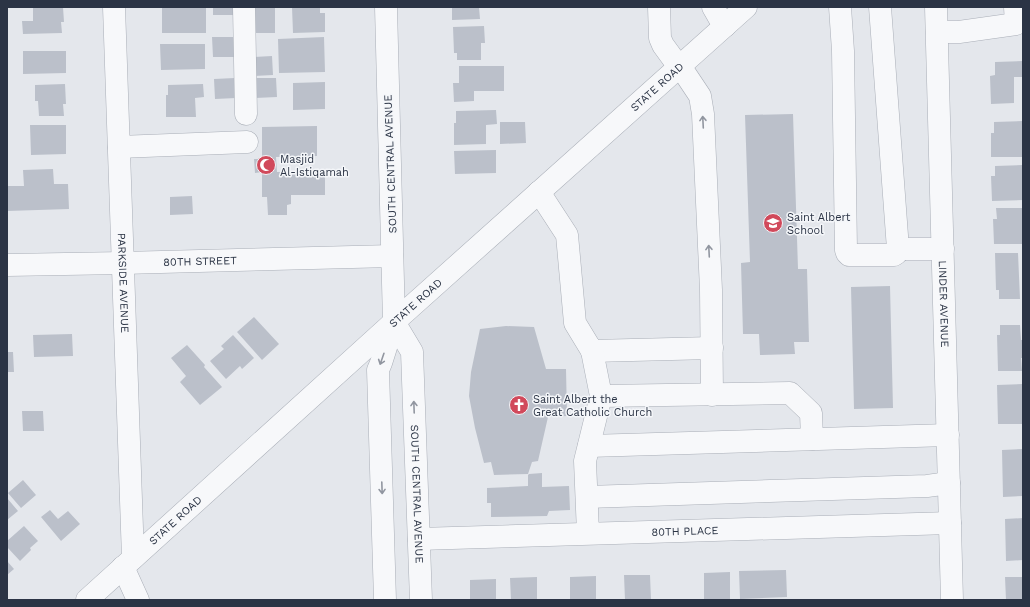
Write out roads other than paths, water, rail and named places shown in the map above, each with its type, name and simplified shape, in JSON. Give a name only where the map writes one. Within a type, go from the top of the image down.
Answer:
[{"type":"street","name":"PARKSIDE AVENUE","points":[[114,7],[123,263],[128,563]]},
{"type":"street","points":[[244,7],[246,114]]},
{"type":"street","name":"SOUTH CENTRAL AVENUE","points":[[386,7],[394,322],[378,370],[386,600]]},
{"type":"street","points":[[659,7],[660,38],[663,45],[700,96],[703,114],[711,290],[712,395]]},
{"type":"street","points":[[713,7],[724,26]]},
{"type":"street","name":"STATE ROAD","points":[[87,600],[394,322],[746,7]]},
{"type":"street","points":[[840,7],[843,51],[846,250],[849,255],[894,255],[898,249],[880,7]]},
{"type":"street","name":"LINDER AVENUE","points":[[936,7],[952,600]]},
{"type":"street","points":[[937,32],[959,32],[1016,24],[1015,7]]},
{"type":"street","points":[[119,148],[247,142]]},
{"type":"street","points":[[539,192],[567,235],[575,323],[592,351],[601,396],[585,461],[588,533]]},
{"type":"street","points":[[898,249],[943,249]]},
{"type":"street","name":"80TH STREET","points":[[7,265],[392,256]]},
{"type":"street","name":"SOUTH CENTRAL AVENUE","points":[[394,322],[412,352],[421,600]]},
{"type":"street","points":[[592,351],[712,348]]},
{"type":"street","points":[[601,396],[790,393],[811,413],[812,439]]},
{"type":"street","points":[[589,446],[948,435]]},
{"type":"street","points":[[587,497],[920,487],[949,483]]},
{"type":"street","name":"80TH PLACE","points":[[419,538],[950,524]]},
{"type":"street","points":[[128,563],[138,600]]},
{"type":"place","name":"Masjid Al-Istiqamah","points":[[266,165]]},
{"type":"place","name":"Saint Albert School","points":[[773,223]]},
{"type":"place","name":"Saint Albert the Great Catholic Church","points":[[519,405]]}]
